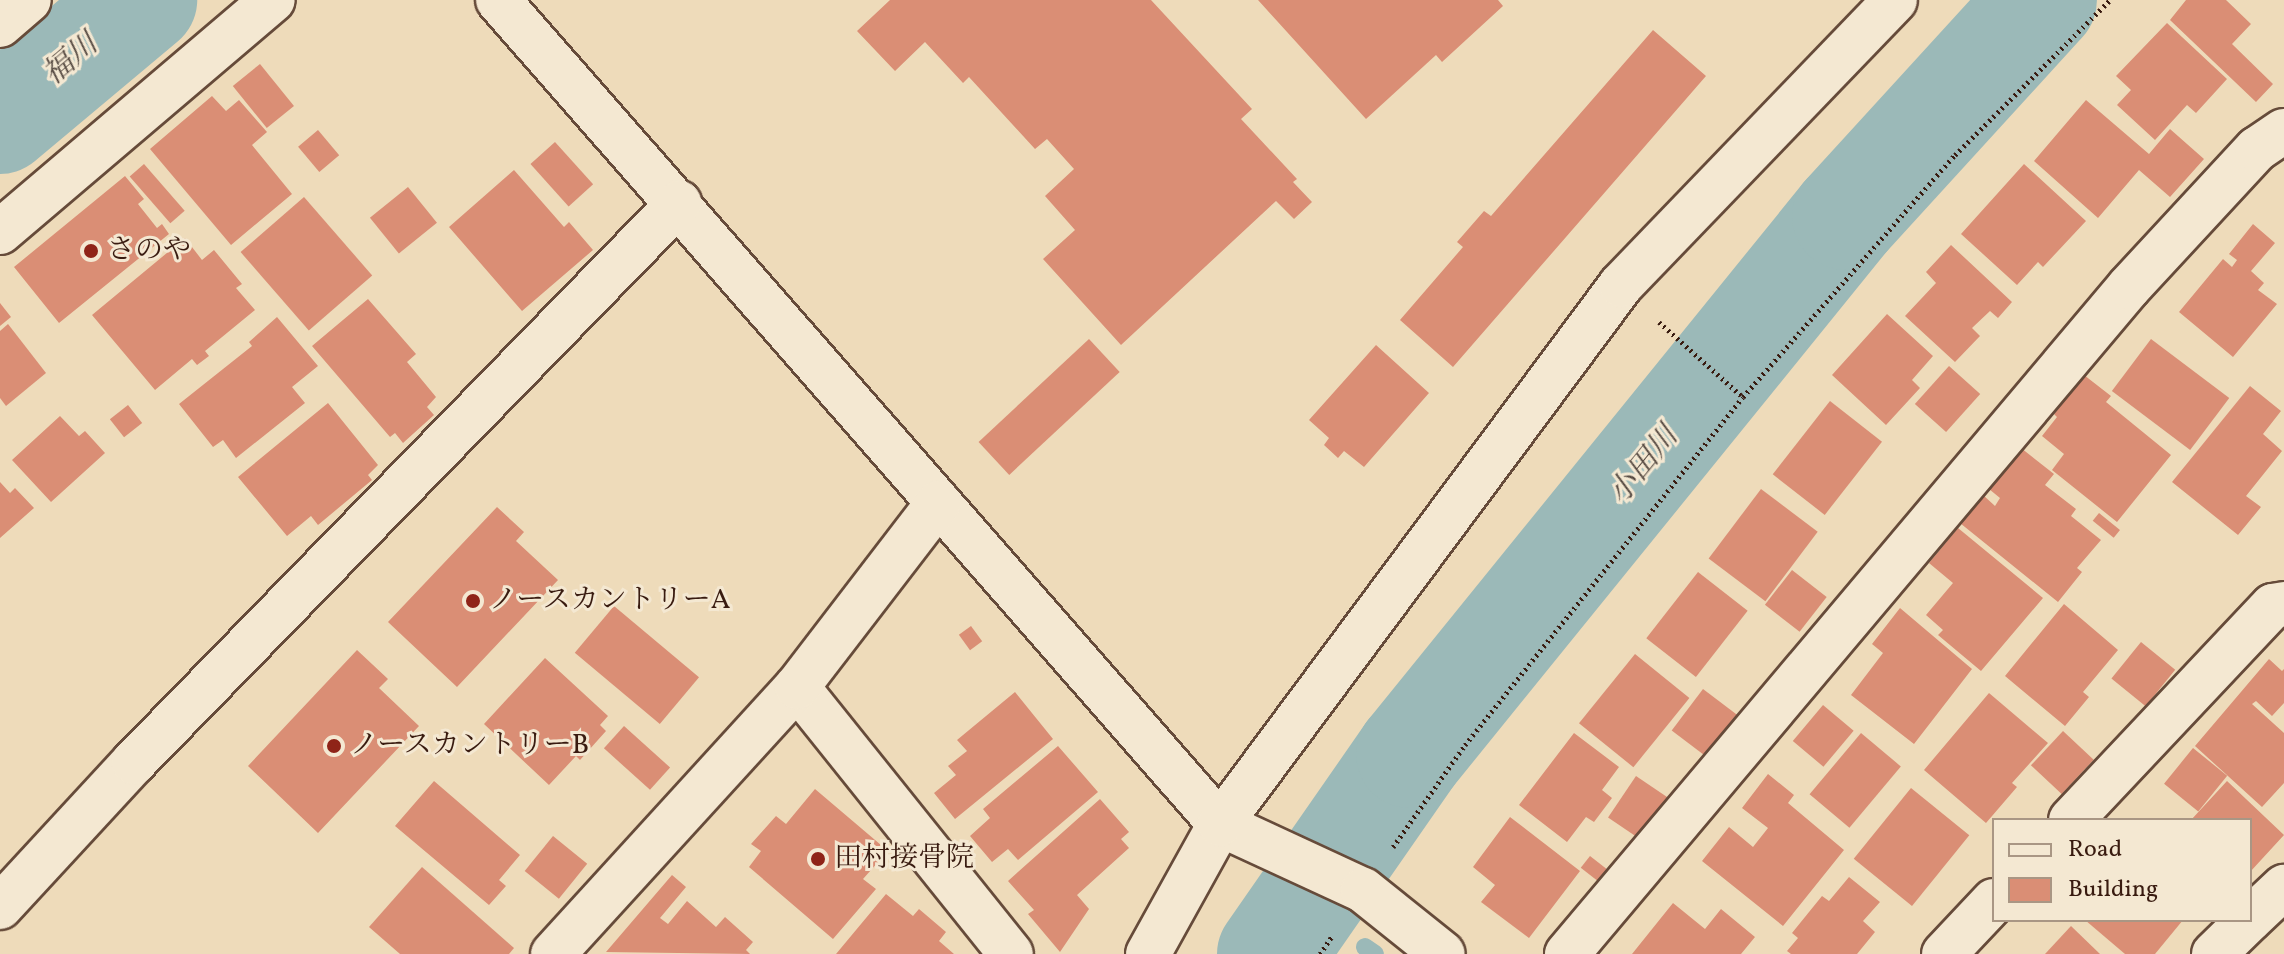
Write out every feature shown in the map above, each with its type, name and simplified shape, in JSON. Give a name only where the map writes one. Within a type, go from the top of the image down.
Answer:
[{"type":"street","points":[[0,25],[29,0]]},
{"type":"street","points":[[0,232],[273,0]]},
{"type":"street","points":[[498,0],[679,203],[938,503],[1228,828],[1354,886],[1443,954]]},
{"type":"street","points":[[1148,954],[1228,828],[1621,285],[1895,0]]},
{"type":"street","points":[[1567,954],[2129,287],[2257,149],[2284,131]]},
{"type":"street","points":[[0,907],[134,762],[679,203]]},
{"type":"street","points":[[553,954],[797,687],[938,503]]},
{"type":"street","points":[[2073,818],[2273,606],[2284,604]]},
{"type":"street","points":[[797,687],[1011,954]]},
{"type":"street","points":[[2252,918],[2284,887]]},
{"type":"street","points":[[1944,954],[1992,903]]},
{"type":"street","points":[[2214,954],[2248,922]]},
{"type":"path","points":[[1354,886],[1743,397],[1955,155],[2110,0]]},
{"type":"path","points":[[1653,317],[1743,397]]},
{"type":"building","points":[[890,0],[1151,0],[1252,109],[1241,119],[1297,179],[1293,182],[1312,202],[1294,219],[1276,201],[1121,345],[1043,259],[1075,230],[1045,196],[1074,169],[1047,139],[1035,149],[969,77],[963,83],[925,42],[895,71],[857,31]]},
{"type":"building","points":[[1258,0],[1498,0],[1503,6],[1442,62],[1436,55],[1366,119]]},
{"type":"building","points":[[2186,0],[2226,0],[2251,24],[2232,44],[2273,84],[2256,102],[2170,20]]},
{"type":"building","points":[[2167,23],[2227,79],[2196,113],[2187,105],[2155,140],[2117,105],[2131,90],[2116,76]]},
{"type":"building","points":[[1653,30],[1706,76],[1453,367],[1400,320],[1463,247],[1457,242],[1484,211],[1491,216]]},
{"type":"building","points":[[260,64],[294,106],[267,128],[233,86]]},
{"type":"building","points":[[212,96],[226,111],[239,100],[267,132],[252,145],[292,194],[231,245],[150,149]]},
{"type":"building","points":[[2086,100],[2149,154],[2170,129],[2204,159],[2170,197],[2139,170],[2098,218],[2034,161]]},
{"type":"building","points":[[318,130],[339,155],[319,172],[298,147]]},
{"type":"building","points":[[555,142],[593,184],[569,206],[530,164]]},
{"type":"building","points":[[144,164],[185,211],[170,223],[130,176]]},
{"type":"building","points":[[2024,164],[2086,221],[2043,267],[2038,262],[2017,285],[1961,234]]},
{"type":"building","points":[[514,170],[564,227],[569,222],[593,250],[522,311],[449,227]]},
{"type":"building","name":"さのや","points":[[125,176],[144,199],[138,204],[157,228],[162,224],[169,234],[59,323],[14,267]]},
{"type":"building","points":[[408,187],[437,223],[399,254],[370,218]]},
{"type":"building","points":[[304,197],[372,275],[309,331],[241,252]]},
{"type":"building","points":[[2253,224],[2275,243],[2251,271],[2264,283],[2258,290],[2277,304],[2233,357],[2179,312],[2223,259],[2232,267],[2237,260],[2229,254]]},
{"type":"building","points":[[185,238],[202,260],[214,250],[242,284],[236,288],[255,310],[205,351],[209,356],[197,365],[192,359],[155,390],[92,315]]},
{"type":"building","points":[[1951,245],[2012,302],[1998,318],[1990,311],[1972,328],[1980,336],[1955,362],[1905,316],[1936,283],[1926,272]]},
{"type":"building","points":[[368,299],[416,354],[407,362],[436,397],[427,407],[434,415],[403,443],[395,433],[390,437],[312,346]]},
{"type":"building","points":[[0,303],[11,317],[0,326]]},
{"type":"building","points":[[1887,314],[1933,356],[1912,380],[1920,388],[1886,425],[1832,375]]},
{"type":"building","points":[[277,317],[318,366],[292,387],[305,403],[236,458],[223,440],[213,447],[179,404],[252,346],[249,342]]},
{"type":"building","points":[[8,324],[46,373],[6,406],[0,398],[0,331]]},
{"type":"building","points":[[1089,339],[1120,372],[1009,475],[979,442]]},
{"type":"building","points":[[2151,339],[2229,398],[2190,450],[2112,391]]},
{"type":"building","points":[[1376,345],[1429,393],[1364,467],[1344,451],[1338,458],[1324,445],[1329,438],[1309,420]]},
{"type":"building","points":[[1949,366],[1980,394],[1946,432],[1915,404]]},
{"type":"building","points":[[2084,375],[2111,396],[2106,402],[2171,455],[2117,522],[2052,470],[2064,454],[2042,436],[2057,417],[2054,414]]},
{"type":"building","points":[[2250,386],[2281,411],[2263,434],[2282,451],[2246,496],[2261,507],[2238,535],[2172,482]]},
{"type":"building","points":[[1830,401],[1882,442],[1825,515],[1773,474]]},
{"type":"building","points":[[328,403],[378,465],[368,475],[372,480],[318,525],[311,516],[287,536],[238,477]]},
{"type":"building","points":[[128,405],[142,423],[124,437],[110,419]]},
{"type":"building","points":[[60,416],[79,436],[85,431],[105,453],[51,502],[12,460]]},
{"type":"building","points":[[2021,448],[2054,474],[2045,485],[2076,509],[2071,516],[2101,540],[2077,568],[2082,572],[2058,602],[1960,523],[1983,495],[1995,506],[2000,498],[1989,489]]},
{"type":"building","points":[[0,482],[10,493],[15,488],[34,508],[0,538]]},
{"type":"building","points":[[1761,489],[1818,532],[1765,601],[1709,558]]},
{"type":"building","name":"ノースカントリーA","points":[[497,507],[524,532],[516,541],[558,580],[457,687],[388,622]]},
{"type":"building","points":[[2099,513],[2120,530],[2114,538],[2093,521]]},
{"type":"building","points":[[1958,528],[2043,598],[1981,671],[1938,635],[1943,630],[1926,615],[1953,583],[1929,563]]},
{"type":"building","points":[[1792,570],[1827,597],[1800,632],[1765,605]]},
{"type":"building","points":[[1698,572],[1748,611],[1696,677],[1646,638]]},
{"type":"building","points":[[2064,604],[2118,650],[2083,692],[2089,697],[2065,726],[2005,676]]},
{"type":"building","points":[[614,606],[699,677],[660,724],[575,653]]},
{"type":"building","points":[[1900,608],[1972,669],[1914,744],[1851,695],[1883,653],[1872,644]]},
{"type":"building","points":[[971,626],[982,641],[970,650],[959,635]]},
{"type":"building","points":[[2141,642],[2175,670],[2146,706],[2111,679]]},
{"type":"building","name":"ノースカントリーB","points":[[357,650],[388,679],[379,688],[419,726],[318,833],[248,766]]},
{"type":"building","points":[[1635,654],[1689,698],[1633,767],[1579,723]]},
{"type":"building","points":[[545,658],[608,716],[600,725],[606,731],[580,760],[576,756],[549,785],[484,724]]},
{"type":"building","points":[[2269,659],[2282,671],[2284,669],[2284,703],[2272,716],[2256,701],[2252,704],[2284,733],[2284,783],[2262,807],[2195,746]]},
{"type":"building","points":[[1703,689],[1737,715],[1706,756],[1672,731]]},
{"type":"building","points":[[1015,692],[1053,739],[955,819],[934,793],[956,775],[948,766],[967,751],[957,740]]},
{"type":"building","points":[[1989,693],[2048,743],[2012,783],[2017,787],[1986,823],[1924,770]]},
{"type":"building","points":[[1823,705],[1854,731],[1823,767],[1793,741]]},
{"type":"building","points":[[624,726],[670,767],[650,790],[604,748]]},
{"type":"building","points":[[2063,731],[2094,760],[2062,794],[2031,765]]},
{"type":"building","points":[[1574,733],[1619,767],[1602,790],[1612,798],[1594,822],[1586,817],[1567,842],[1519,805]]},
{"type":"building","points":[[1861,733],[1901,766],[1849,828],[1810,794]]},
{"type":"building","points":[[1058,746],[1098,792],[1018,860],[1008,849],[992,862],[970,836],[990,818],[983,809]]},
{"type":"building","points":[[2193,748],[2227,776],[2198,811],[2164,784]]},
{"type":"building","points":[[1768,774],[1794,795],[1788,803],[1844,850],[1783,926],[1702,861],[1729,827],[1753,847],[1768,828],[1742,808]]},
{"type":"building","points":[[1636,776],[1670,799],[1642,840],[1608,817]]},
{"type":"building","points":[[434,781],[520,855],[499,880],[506,886],[489,905],[395,826]]},
{"type":"building","points":[[2227,781],[2284,835],[2252,870],[2252,818],[2193,818]]},
{"type":"building","points":[[1911,788],[1969,835],[1912,906],[1854,859]]},
{"type":"building","name":"田村接骨院","points":[[815,789],[888,851],[863,879],[876,889],[833,939],[749,867],[761,851],[751,844],[776,816],[786,824]]},
{"type":"building","points":[[1100,799],[1129,832],[1121,839],[1129,848],[1077,895],[1089,909],[1060,952],[1028,914],[1034,910],[1008,881]]},
{"type":"building","points":[[1510,817],[1580,871],[1529,938],[1481,902],[1495,885],[1473,867]]},
{"type":"building","points":[[553,836],[587,864],[559,899],[525,871]]},
{"type":"building","points":[[1590,856],[1609,871],[1600,883],[1581,868]]},
{"type":"building","points":[[422,867],[514,948],[509,954],[400,954],[369,927]]},
{"type":"building","points":[[672,875],[686,887],[660,918],[668,924],[687,901],[716,927],[725,917],[753,942],[746,950],[750,954],[606,952]]},
{"type":"building","points":[[1849,877],[1880,902],[1863,921],[1875,932],[1857,954],[1791,954],[1787,951],[1798,938],[1792,933],[1822,896],[1829,901]]},
{"type":"building","points":[[886,894],[913,916],[919,909],[946,932],[939,941],[954,954],[836,954]]},
{"type":"building","points":[[1673,903],[1705,929],[1721,909],[1755,937],[1741,954],[1632,954]]},
{"type":"building","points":[[2087,922],[2181,922],[2155,954],[2125,954]]},
{"type":"building","points":[[2071,926],[2100,954],[2045,954]]},
{"type":"waterway","name":"福川","points":[[0,120],[143,0]]},
{"type":"waterway","name":"小田川","points":[[1271,954],[1410,754],[1846,216],[2043,0]]},
{"type":"waterway","points":[[1299,914],[1320,927]]},
{"type":"waterway","points":[[1365,947],[1375,954]]},
{"type":"place","name":"さのや","points":[[91,251]]},
{"type":"place","name":"ノースカントリーA","points":[[473,601]]},
{"type":"place","name":"ノースカントリーB","points":[[334,746]]},
{"type":"place","name":"田村接骨院","points":[[818,859]]}]
